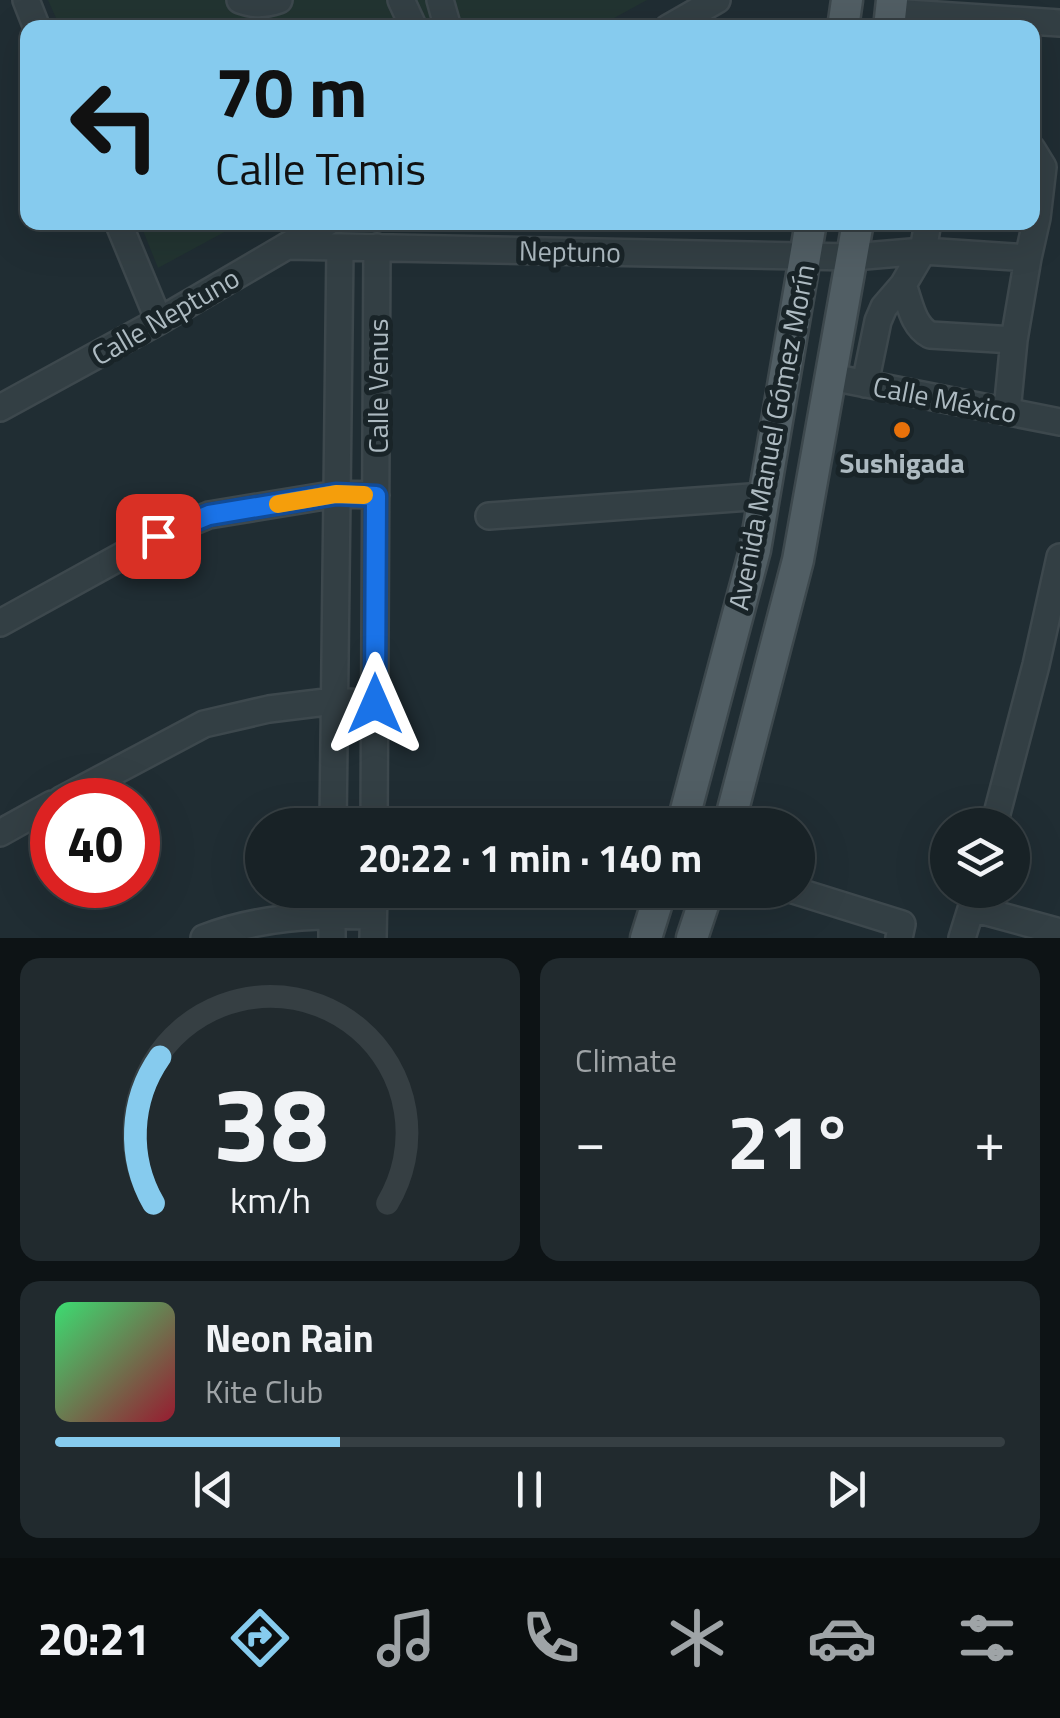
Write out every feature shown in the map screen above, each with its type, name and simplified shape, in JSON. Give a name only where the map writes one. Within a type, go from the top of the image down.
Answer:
[{"type":"main road","name":"Avenida Manuel Gómez Morín","points":[[687,808],[755,550],[810,230]]},
{"type":"main road","name":"Avenida Manuel Gómez Morín","points":[[733,808],[798,560],[857,230]]},
{"type":"main road","points":[[646,938],[655,908]]},
{"type":"main road","points":[[692,938],[702,908]]},
{"type":"street","points":[[240,0],[253,4],[279,0]]},
{"type":"street","points":[[682,20],[717,0]]},
{"type":"street","points":[[891,13],[960,8],[1035,20]]},
{"type":"street","points":[[1040,162],[1040,192]]},
{"type":"street","points":[[121,230],[159,321]]},
{"type":"street","name":"Calle Neptuno","points":[[0,408],[314,230]]},
{"type":"street","points":[[865,384],[878,321],[884,307],[904,285],[922,250],[926,230]]},
{"type":"street","points":[[1008,412],[1014,340],[1034,230]]},
{"type":"street","name":"Neptuno","points":[[287,246],[853,258],[922,250],[1028,258]]},
{"type":"street","name":"Calle Venus","points":[[374,808],[377,247]]},
{"type":"street","name":"Calle Venus","points":[[333,808],[340,248]]},
{"type":"street","points":[[904,285],[916,323],[930,335],[1014,340]]},
{"type":"street","name":"Calle México","points":[[831,377],[1060,422]]},
{"type":"street","points":[[0,623],[158,536],[209,515],[336,494],[376,496]]},
{"type":"street","points":[[490,516],[764,496]]},
{"type":"street","points":[[998,808],[1060,557]]},
{"type":"street","points":[[102,778],[204,724],[269,709],[334,701],[375,704]]},
{"type":"street","points":[[0,833],[30,816]]},
{"type":"street","points":[[815,897],[902,924],[899,938]]},
{"type":"street","points":[[962,938],[971,908]]},
{"type":"street","points":[[997,908],[1060,932]]},
{"type":"street","points":[[204,938],[261,922],[332,914],[373,915]]},
{"type":"green space","points":[[48,0],[647,0],[611,20],[57,20]]},
{"type":"green space","points":[[143,230],[228,230],[158,268]]},
{"type":"slow traffic","points":[[278,504],[336,494],[364,495]]},
{"type":"place","name":"Sushigada","points":[[902,430]]},
{"type":"route","points":[[158,536],[209,515],[336,494],[376,496],[375,704]]}]
